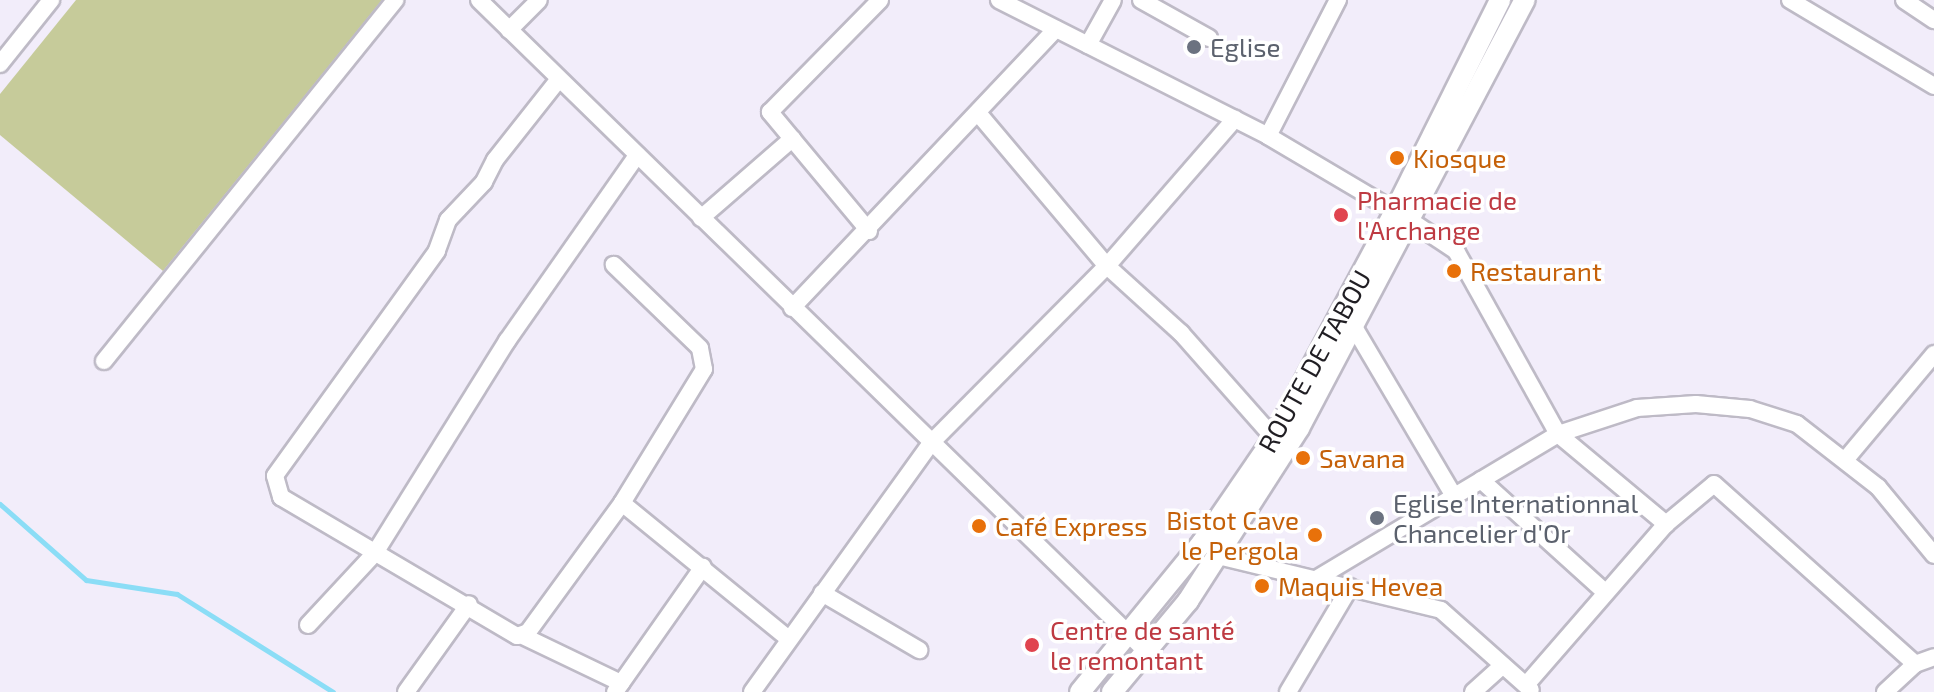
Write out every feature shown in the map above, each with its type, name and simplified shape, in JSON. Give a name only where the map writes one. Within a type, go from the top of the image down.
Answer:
[{"type":"main road","name":"ROUTE DE TABOU","points":[[1112,692],[1218,556],[1299,428],[1354,327],[1500,0]]},
{"type":"main road","name":"ROUTE DE TABOU","points":[[1080,692],[1202,543],[1274,438],[1522,5]]},
{"type":"street","points":[[0,64],[51,0]]},
{"type":"street","points":[[104,361],[395,0]]},
{"type":"street","points":[[479,0],[930,444],[1146,651]]},
{"type":"street","points":[[509,30],[539,0]]},
{"type":"street","points":[[869,231],[792,139],[770,107],[880,0]]},
{"type":"street","points":[[999,0],[1268,136],[1456,251],[1558,434],[1666,524]]},
{"type":"street","points":[[1088,45],[1113,0]]},
{"type":"street","points":[[1141,0],[1209,38]]},
{"type":"street","points":[[1268,136],[1338,0]]},
{"type":"street","points":[[1500,0],[1522,5]]},
{"type":"street","points":[[1790,0],[1934,86]]},
{"type":"street","points":[[1904,0],[1934,20]]},
{"type":"street","points":[[792,308],[869,231],[1056,29]]},
{"type":"street","points":[[559,79],[495,160],[484,182],[448,220],[437,251],[275,476],[281,497],[375,553],[618,687],[703,567]]},
{"type":"street","points":[[978,113],[1107,266],[1181,333],[1274,438]]},
{"type":"street","points":[[752,692],[930,444],[1107,266],[1235,119]]},
{"type":"street","points":[[701,218],[792,139]]},
{"type":"street","points":[[308,625],[375,553],[507,341],[637,155]]},
{"type":"street","points":[[523,636],[622,503],[706,360],[614,265]]},
{"type":"street","points":[[1354,327],[1454,496]]},
{"type":"street","points":[[1846,459],[1934,354]]},
{"type":"street","points":[[1316,579],[1558,434],[1637,408],[1750,409],[1797,424],[1846,459],[1878,487],[1934,555]]},
{"type":"street","points":[[1481,480],[1605,592]]},
{"type":"street","points":[[1218,556],[1441,610],[1530,688],[1605,592],[1666,524],[1709,486],[1717,485],[1915,664]]},
{"type":"street","points":[[622,503],[789,639]]},
{"type":"street","points":[[1288,692],[1350,587]]},
{"type":"street","points":[[822,593],[919,650]]},
{"type":"street","points":[[406,692],[469,604]]},
{"type":"street","points":[[1885,692],[1915,664],[1934,657]]},
{"type":"street","points":[[1473,692],[1503,665]]},
{"type":"green space","points":[[76,0],[382,0],[163,271],[0,135],[0,94]]},
{"type":"waterway","points":[[0,504],[86,580],[177,594],[333,692]]},
{"type":"place","name":"Eglise","points":[[1194,47]]},
{"type":"place","name":"Kiosque","points":[[1397,158]]},
{"type":"place","name":"Pharmacie de l'Archange","points":[[1341,215]]},
{"type":"place","name":"Restaurant","points":[[1454,271]]},
{"type":"place","name":"Savana","points":[[1303,458]]},
{"type":"place","name":"Eglise Internationnal Chancelier d'Or","points":[[1377,518]]},
{"type":"place","name":"Café Express","points":[[979,526]]},
{"type":"place","name":"Bistot Cave le Pergola","points":[[1315,535]]},
{"type":"place","name":"Maquis Hevea","points":[[1262,586]]},
{"type":"place","name":"Centre de santé le remontant","points":[[1032,645]]}]
